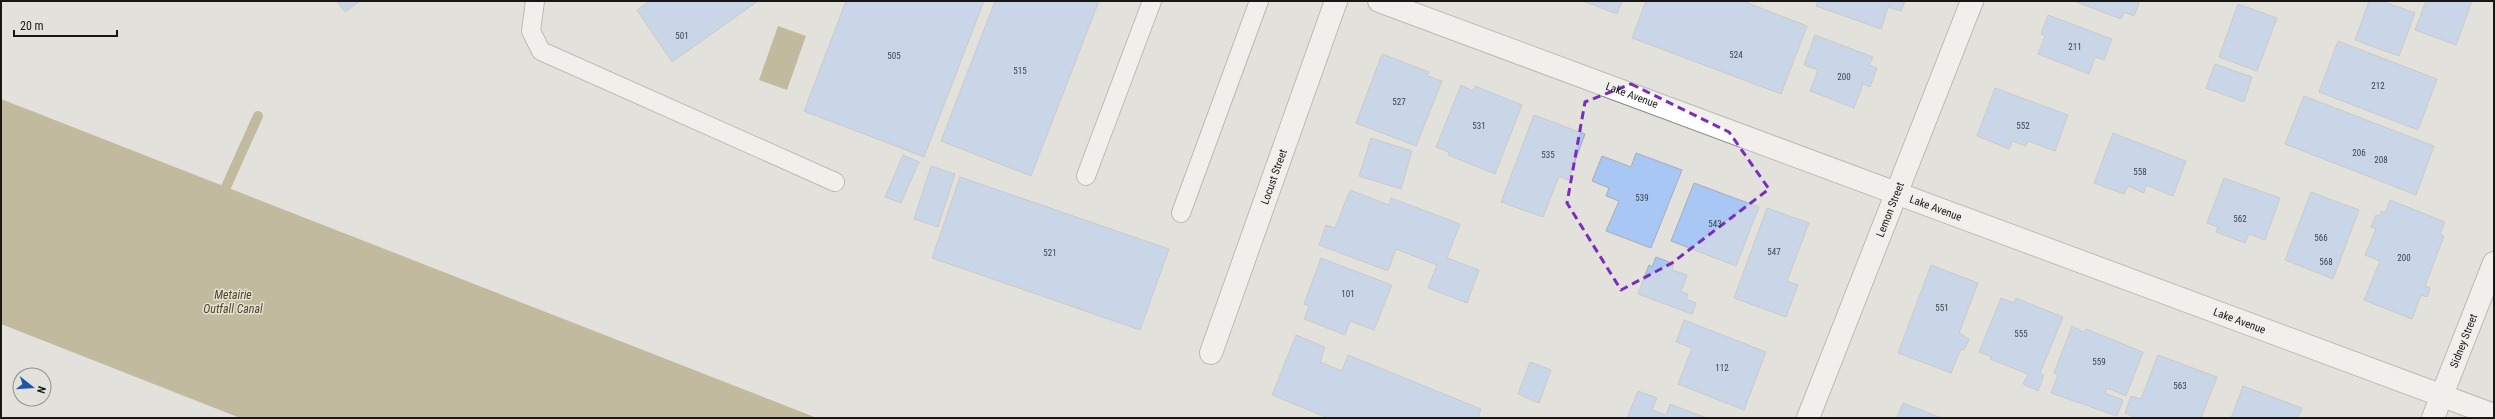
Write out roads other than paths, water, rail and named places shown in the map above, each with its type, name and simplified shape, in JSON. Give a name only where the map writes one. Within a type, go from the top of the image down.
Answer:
[{"type":"street","name":"Locust Street","points":[[1211,353],[1336,1]]},
{"type":"street","name":"Lake Avenue","points":[[1378,1],[1415,7],[1897,193],[2494,415]]},
{"type":"street","name":"Lemon Street","points":[[1808,418],[1972,1]]},
{"type":"street","name":"Sidney Street","points":[[2433,418],[2494,263]]},
{"type":"lane","points":[[535,1],[531,31],[541,51],[836,182]]},
{"type":"lane","points":[[1086,176],[1152,1]]},
{"type":"lane","points":[[1181,213],[1259,1]]},
{"type":"water","points":[[778,26],[806,36],[787,90],[759,80]]},
{"type":"water","name":"Metairie Outfall Canal","points":[[1,99],[817,418],[240,418],[1,324]]},
{"type":"waterway","points":[[226,187],[258,116]]}]
